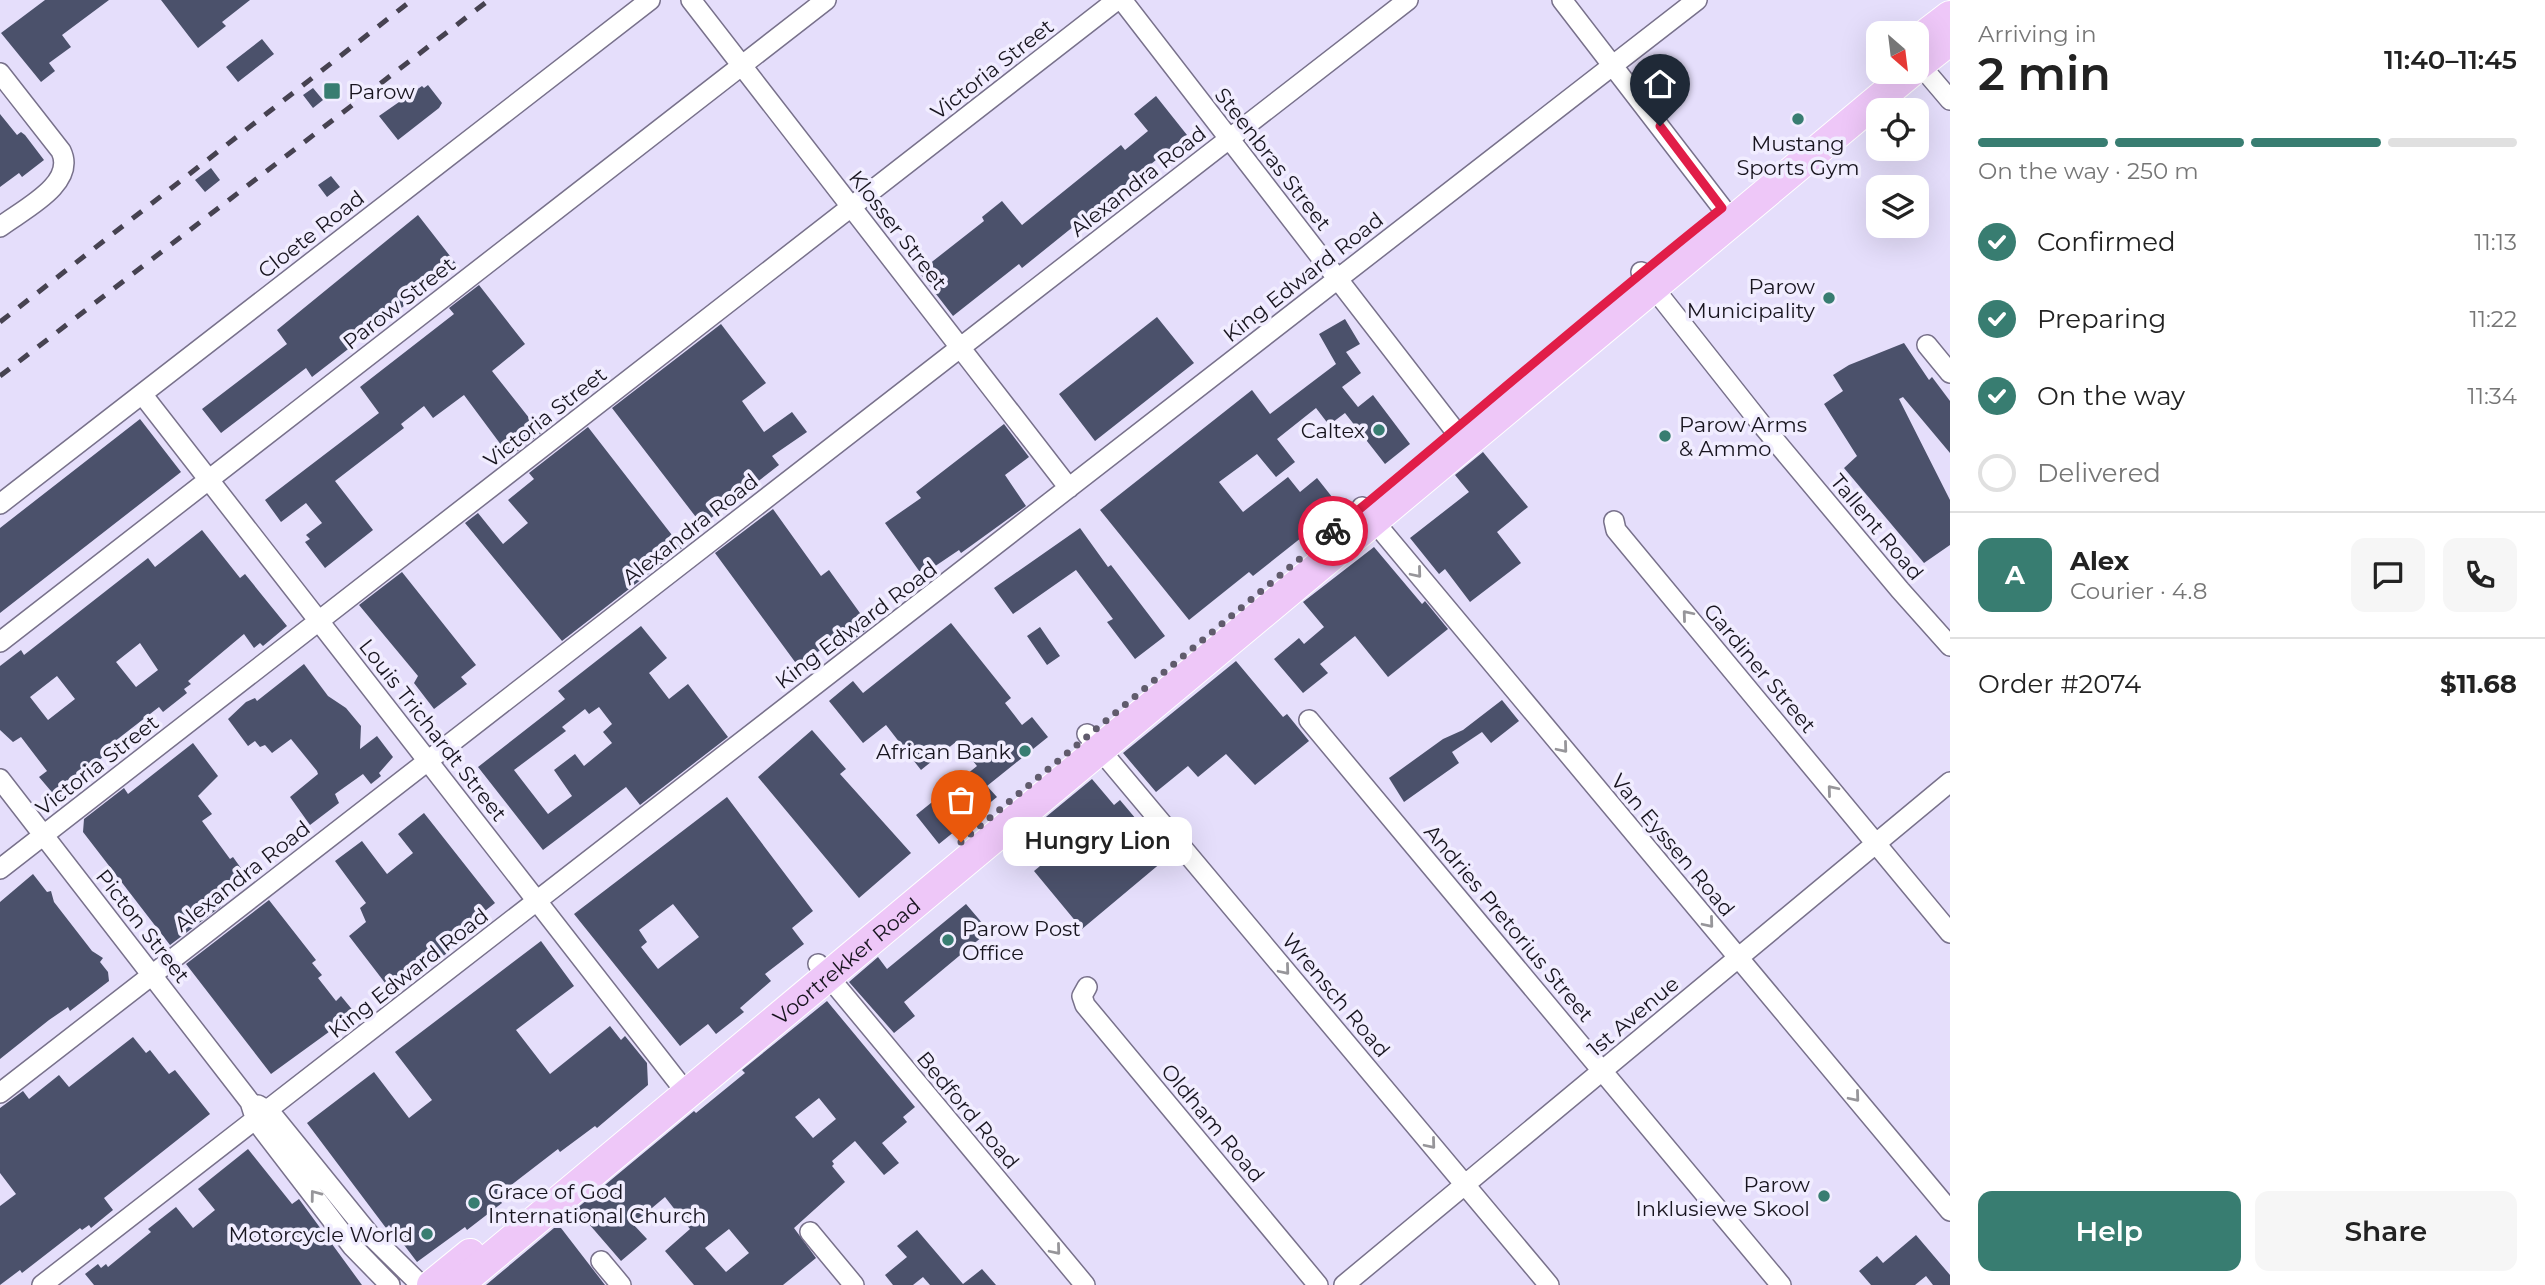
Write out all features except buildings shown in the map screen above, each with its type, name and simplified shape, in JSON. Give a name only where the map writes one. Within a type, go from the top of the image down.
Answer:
[{"type":"main road","name":"Voortrekker Road","points":[[1929,44],[1950,16]]},
{"type":"main road","name":"Voortrekker Road","points":[[1929,53],[1950,40]]},
{"type":"main road","name":"Voortrekker Road","points":[[1728,215],[1869,84]]},
{"type":"main road","name":"Voortrekker Road","points":[[458,1285],[683,1088],[1093,741],[1461,438],[1646,279],[1888,84]]},
{"type":"main road","name":"Voortrekker Road","points":[[432,1285],[683,1088]]},
{"type":"street","name":"Cloete Road","points":[[0,504],[650,0]]},
{"type":"street","name":"Klosser Street","points":[[691,0],[1069,488]]},
{"type":"street","name":"Parow Street","points":[[0,642],[826,0]]},
{"type":"street","name":"Steenbras Street","points":[[1120,0],[1461,438]]},
{"type":"street","name":"Victoria Street","points":[[0,869],[1120,0]]},
{"type":"street","name":"Alexandra Road","points":[[0,1093],[1408,0]]},
{"type":"street","points":[[1562,0],[1728,215]]},
{"type":"street","name":"King Edward Road","points":[[42,1285],[1697,0]]},
{"type":"street","points":[[0,73],[61,151],[65,170],[59,182],[0,228]]},
{"type":"street","points":[[1929,76],[1950,100]]},
{"type":"street","name":"Tallent Road","points":[[1646,279],[1762,425],[1950,646]]},
{"type":"street","points":[[1927,345],[1950,373]]},
{"type":"street","name":"Louis Trichardt Street","points":[[142,394],[683,1088]]},
{"type":"street","name":"Van Eyssen Road","points":[[1367,514],[1950,1211]]},
{"type":"street","name":"Gardiner Street","points":[[1614,521],[1616,530],[1642,562],[1950,933]]},
{"type":"street","name":"Andries Pretorius Street","points":[[1309,720],[1780,1285]]},
{"type":"street","name":"Wrensch Road","points":[[1093,741],[1549,1285]]},
{"type":"street","name":"Picton Street","points":[[0,779],[250,1102],[369,1234],[421,1285]]},
{"type":"street","name":"1st Avenue","points":[[1344,1285],[1950,782]]},
{"type":"street","name":"Bedford Road","points":[[823,971],[1085,1285]]},
{"type":"street","name":"Oldham Road","points":[[1087,987],[1082,996],[1086,1005],[1318,1285]]},
{"type":"street","name":"Picton Street","points":[[263,1116],[352,1246],[390,1285]]},
{"type":"street","points":[[810,1232],[854,1285]]},
{"type":"street","points":[[601,1261],[621,1285]]},
{"type":"railway","points":[[0,322],[412,0]]},
{"type":"railway","points":[[0,376],[489,0]]},
{"type":"way so far","points":[[961,842],[1333,531]]},
{"type":"place","name":"Parow","points":[[332,91]]},
{"type":"place","name":"Mustang Sports Gym","points":[[1798,119]]},
{"type":"place","name":"Parow Municipality","points":[[1829,298]]},
{"type":"place","name":"Caltex","points":[[1379,430]]},
{"type":"place","name":"Parow Arms & Ammo","points":[[1665,436]]},
{"type":"place","name":"African Bank","points":[[1025,751]]},
{"type":"place","name":"Hungry Lion","points":[[961,842]]},
{"type":"place","name":"Parow Post Office","points":[[948,940]]},
{"type":"place","name":"Parow Inklusiewe Skool","points":[[1824,1196]]},
{"type":"place","name":"Grace of God International Church","points":[[474,1203]]},
{"type":"place","name":"Motorcycle World","points":[[427,1234]]},
{"type":"route","points":[[1333,531],[1469,420],[1641,272],[1722,208],[1660,126]]}]
